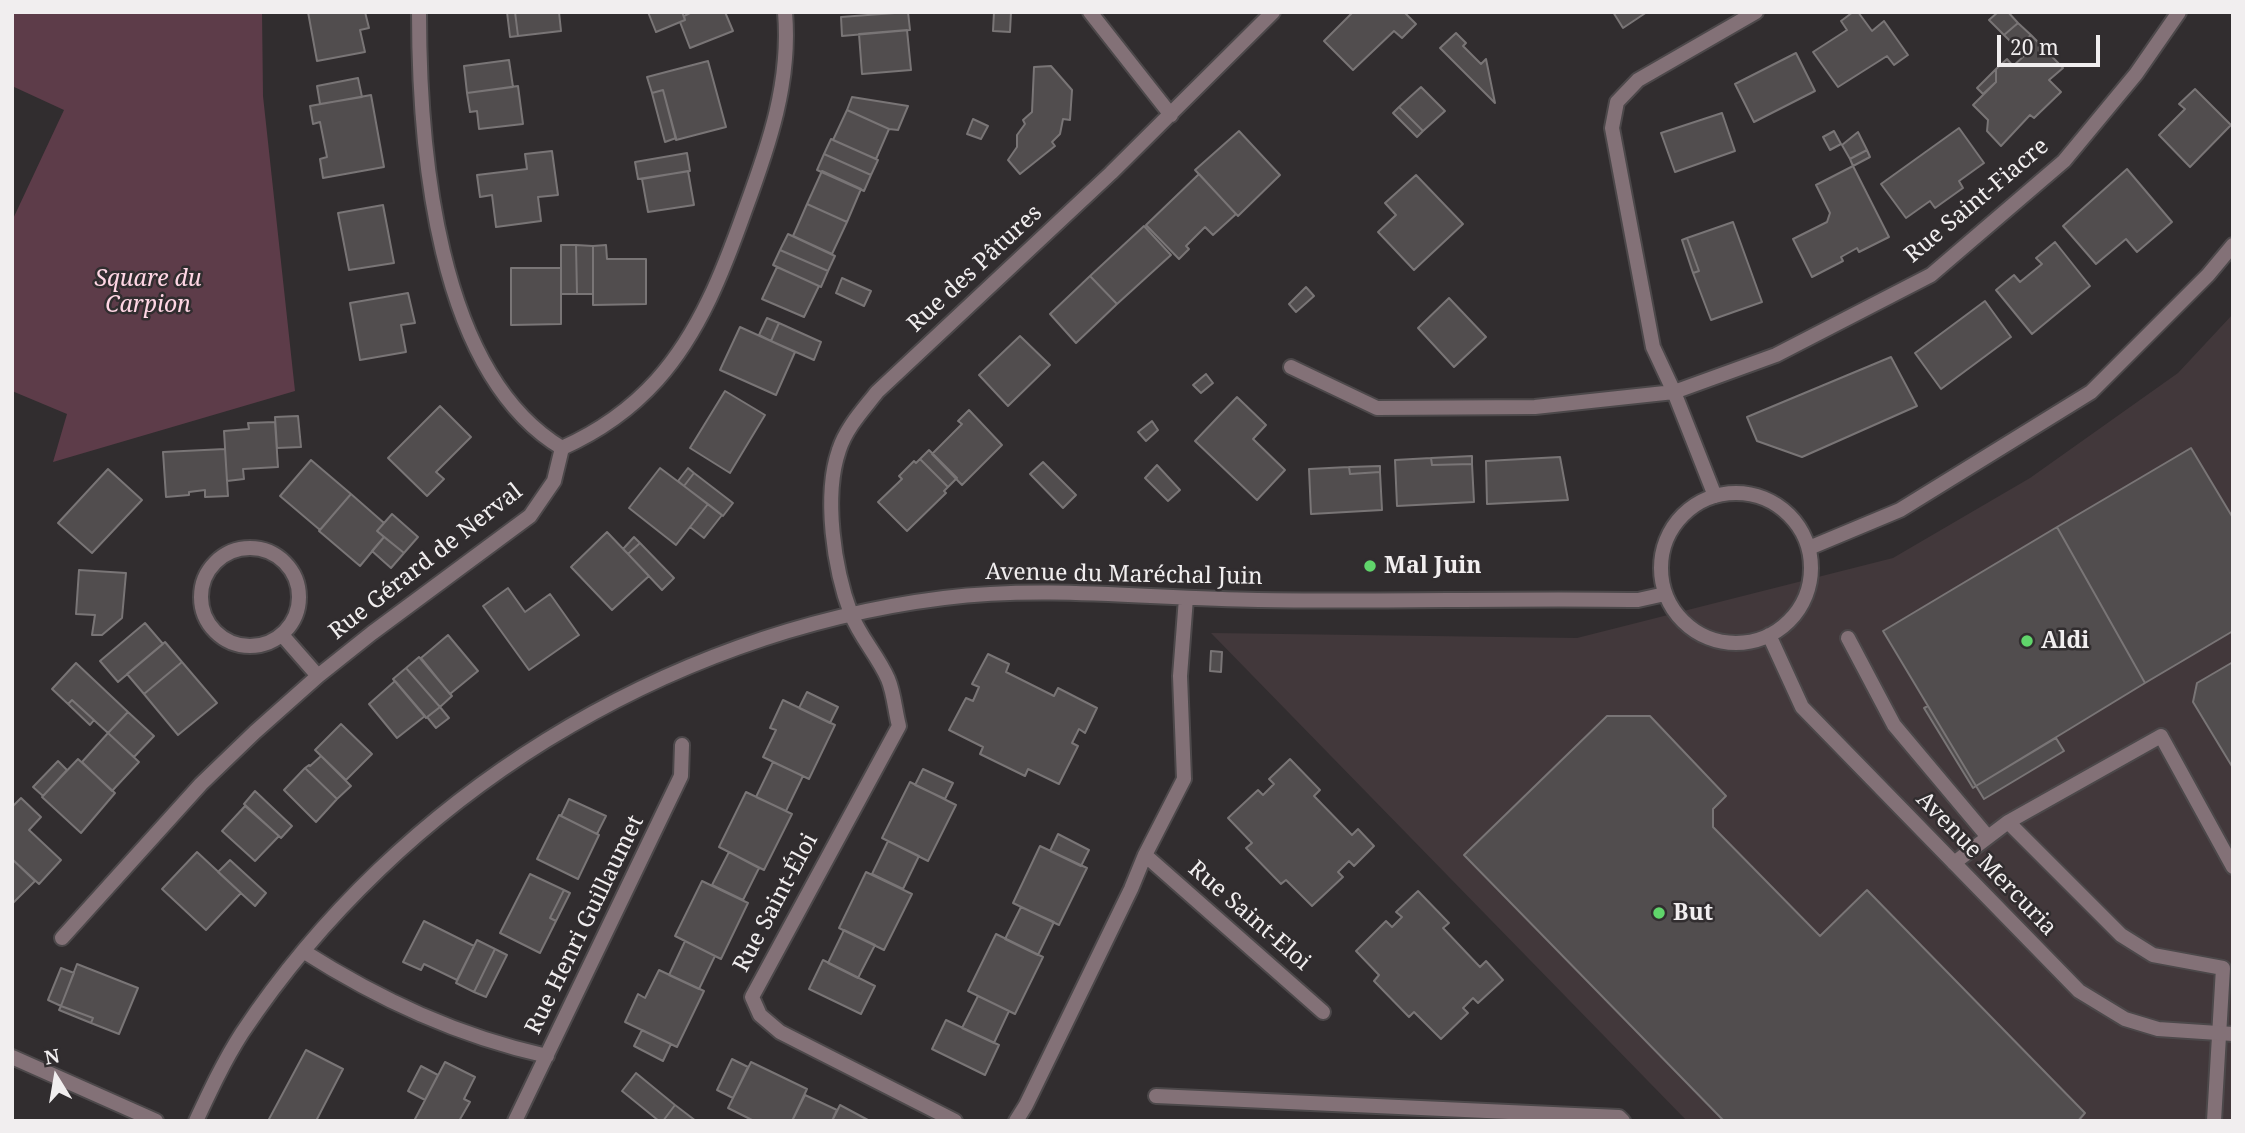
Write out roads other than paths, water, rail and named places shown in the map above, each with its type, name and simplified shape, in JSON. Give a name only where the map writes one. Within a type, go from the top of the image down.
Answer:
[{"type":"street","points":[[419,12],[425,146],[435,212],[449,274],[462,314],[480,352],[511,403],[545,438],[562,447],[593,434],[627,410],[658,378],[683,345],[725,267],[769,144],[783,79],[787,43],[785,12]]},
{"type":"street","points":[[1090,12],[1171,115]]},
{"type":"street","name":"Rue des Pâtures","points":[[851,615],[833,545],[830,506],[832,478],[839,450],[850,426],[877,392],[1171,115],[1273,12]]},
{"type":"street","points":[[1715,496],[1674,392],[1653,347],[1612,128],[1617,102],[1638,80],[1756,12]]},
{"type":"street","name":"Rue Saint-Fiacre","points":[[1291,368],[1377,408],[1535,407],[1674,392],[1776,355],[1931,275],[2064,162],[2136,74],[2179,12]]},
{"type":"street","points":[[1809,548],[1900,510],[2091,392],[2208,275],[2233,244]]},
{"type":"street","name":"Rue Gérard de Nerval","points":[[62,939],[201,783],[318,676],[530,516],[554,481],[562,447]]},
{"type":"street","points":[[1739,492],[1762,497],[1783,509],[1799,526],[1809,548],[1811,574],[1805,598],[1790,620],[1769,635],[1745,642],[1720,641],[1696,632],[1677,616],[1665,594],[1660,570],[1664,545],[1675,523],[1693,506],[1715,496],[1739,492]]},
{"type":"street","name":"Rue Gérard de Nerval","points":[[252,547],[275,553],[292,570],[300,593],[297,616],[282,636],[261,646],[237,646],[216,634],[203,614],[201,590],[210,568],[228,552],[252,547]]},
{"type":"street","name":"Avenue du Maréchal Juin","points":[[196,1121],[218,1074],[241,1035],[303,951],[385,863],[473,790],[531,749],[585,716],[648,684],[775,636],[851,615],[942,598],[985,594],[1044,593],[1257,600],[1637,600],[1665,594]]},
{"type":"street","points":[[1016,1121],[1184,779],[1180,676],[1186,598]]},
{"type":"street","name":"Rue Saint-Éloi","points":[[851,615],[888,680],[899,726],[752,997],[760,1015],[780,1031],[933,1115],[956,1121]]},
{"type":"street","name":"Avenue Mercuria","points":[[1769,635],[1802,706],[2078,991],[2124,1019],[2158,1029],[2226,1033]]},
{"type":"street","points":[[282,636],[318,676]]},
{"type":"street","points":[[1848,638],[1894,725],[1988,837]]},
{"type":"street","points":[[1954,863],[2008,822],[2161,736],[2233,867]]},
{"type":"street","name":"Rue Henri Guillaumet","points":[[515,1121],[681,776],[682,745]]},
{"type":"street","points":[[2008,822],[2121,935],[2153,955],[2228,966],[2226,1033],[2214,1121]]},
{"type":"street","name":"Rue Saint-Eloi","points":[[1145,855],[1323,1012]]},
{"type":"street","points":[[303,951],[384,999],[463,1033],[547,1056]]},
{"type":"street","points":[[12,1057],[156,1121]]},
{"type":"street","points":[[1156,1096],[1619,1117],[1623,1121]]},
{"type":"place","name":"Mal Juin","points":[[1370,566]]},
{"type":"place","name":"Aldi","points":[[2027,641]]},
{"type":"place","name":"But","points":[[1659,913]]},
{"type":"park label","name":"Square du Carpion","points":[[148,292]]}]
